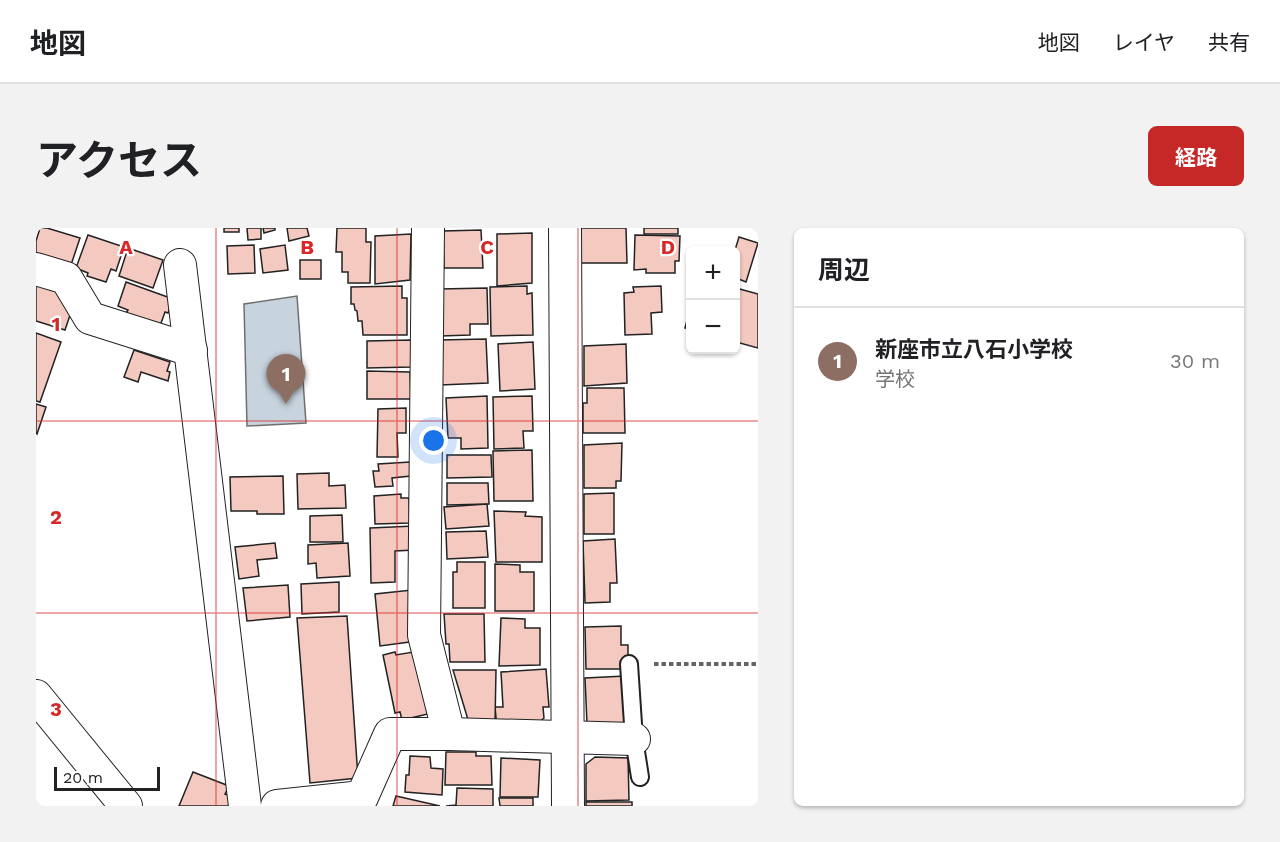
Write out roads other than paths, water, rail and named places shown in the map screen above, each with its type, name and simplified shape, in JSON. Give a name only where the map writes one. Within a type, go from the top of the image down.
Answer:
[{"type":"street","points":[[428,228],[424,635],[449,734]]},
{"type":"street","points":[[565,228],[568,806]]},
{"type":"street","points":[[180,265],[245,806]]},
{"type":"street","points":[[36,269],[66,278],[90,318],[191,350]]},
{"type":"street","points":[[36,696],[126,806]]},
{"type":"street","points":[[277,806],[362,797],[390,734],[634,739]]},
{"type":"lane","points":[[629,664],[634,739],[640,777]]},
{"type":"place","name":"新座市立八石小学校","points":[[286,404]]}]
